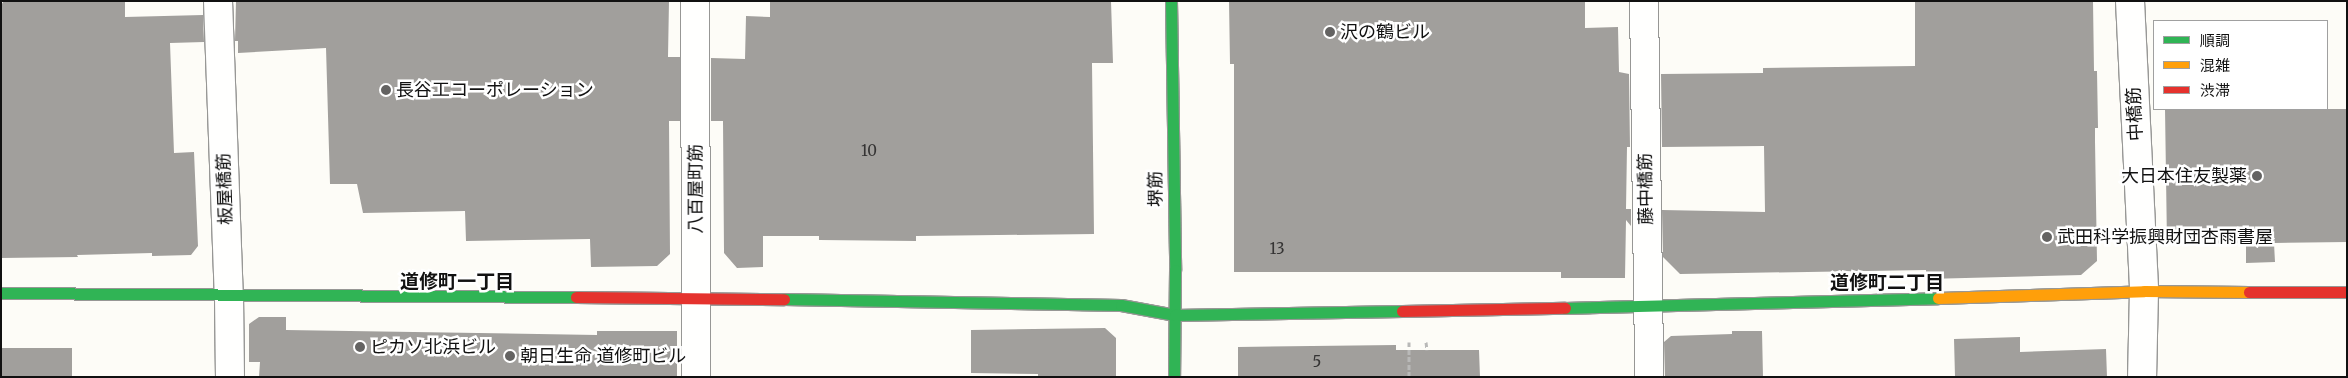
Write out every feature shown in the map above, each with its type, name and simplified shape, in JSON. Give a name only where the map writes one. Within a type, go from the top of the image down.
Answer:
[{"type":"street","name":"板屋橋筋","points":[[218,1],[229,296],[230,377]]},
{"type":"street","name":"八百屋町筋","points":[[695,1],[696,377]]},
{"type":"street","name":"堺筋","points":[[1171,1],[1174,377]]},
{"type":"street","name":"藤中橋筋","points":[[1644,1],[1649,377]]},
{"type":"street","name":"中橋筋","points":[[2130,1],[2144,291],[2142,377]]},
{"type":"street","points":[[1,293],[696,298],[1121,305],[1175,315],[1647,306],[2144,291],[2347,292]]},
{"type":"path","points":[[1409,337],[1409,377]]},
{"type":"building","points":[[4,1],[125,1],[125,17],[203,15],[204,42],[170,43],[174,153],[194,152],[198,246],[191,255],[152,256],[152,253],[77,255],[78,257],[1,258],[1,5]]},
{"type":"building","points":[[236,1],[669,1],[668,57],[680,57],[680,121],[669,121],[670,254],[657,266],[591,267],[590,239],[466,241],[465,211],[363,213],[357,184],[330,184],[326,48],[238,53],[238,41],[235,41]]},
{"type":"building","points":[[770,1],[1111,1],[1113,63],[1092,63],[1094,234],[916,236],[916,241],[819,240],[819,236],[763,236],[763,267],[737,268],[724,253],[723,121],[711,121],[711,58],[745,59],[746,16],[770,17]]},
{"type":"building","points":[[1229,1],[1585,1],[1585,28],[1618,27],[1619,72],[1629,74],[1630,147],[1627,147],[1626,209],[1631,209],[1631,226],[1626,220],[1625,278],[1561,278],[1561,272],[1234,272],[1234,64],[1230,64]]},
{"type":"building","points":[[1915,1],[2093,1],[2094,71],[2097,71],[2098,128],[2095,128],[2097,261],[2081,275],[1926,279],[1926,270],[1680,274],[1663,257],[1662,210],[1765,212],[1764,146],[1662,147],[1661,74],[1763,73],[1763,68],[1915,66]]},
{"type":"building","name":"大日本住友製薬","points":[[2347,109],[2347,242],[2274,243],[2275,262],[2246,263],[2246,243],[2167,244],[2165,110]]},
{"type":"building","points":[[259,317],[286,317],[286,330],[597,335],[597,331],[677,331],[677,377],[259,377],[260,362],[249,362],[249,324]]},
{"type":"building","points":[[1105,328],[1116,338],[1116,377],[1038,377],[1038,374],[971,373],[971,330]]},
{"type":"building","points":[[1732,331],[1762,331],[1763,377],[1665,377],[1664,342],[1671,336],[1732,334]]},
{"type":"building","points":[[2020,337],[2020,352],[2106,349],[2107,377],[1955,377],[1954,339]]},
{"type":"building","points":[[1396,345],[1396,350],[1479,350],[1480,377],[1238,377],[1238,347]]},
{"type":"building","points":[[1,348],[72,348],[72,377],[1,377]]},
{"type":"traffic: fast","points":[[1171,1],[1175,270],[1174,377]]},
{"type":"traffic: fast","points":[[1,293],[576,297]]},
{"type":"traffic: fast","points":[[1565,308],[1938,298]]},
{"type":"traffic: fast","points":[[784,299],[1121,305],[1175,315],[1402,311]]},
{"type":"traffic: slow","points":[[1938,298],[2144,291],[2249,292]]},
{"type":"traffic: jam","points":[[2249,292],[2347,292]]},
{"type":"traffic: jam","points":[[576,297],[784,299]]},
{"type":"traffic: jam","points":[[1402,311],[1565,308]]},
{"type":"place","name":"沢の鶴ビル","points":[[1330,32]]},
{"type":"place","name":"長谷工コーポレーション","points":[[386,90]]},
{"type":"place","name":"大日本住友製薬","points":[[2257,176]]},
{"type":"place","name":"武田科学振興財団杏雨書屋","points":[[2047,237]]},
{"type":"place","name":"ピカソ北浜ビル","points":[[360,347]]},
{"type":"place","name":"朝日生命 道修町ビル","points":[[510,356]]},
{"type":"district","name":"道修町一丁目","points":[[457,282]]},
{"type":"district","name":"道修町二丁目","points":[[1887,283]]}]
